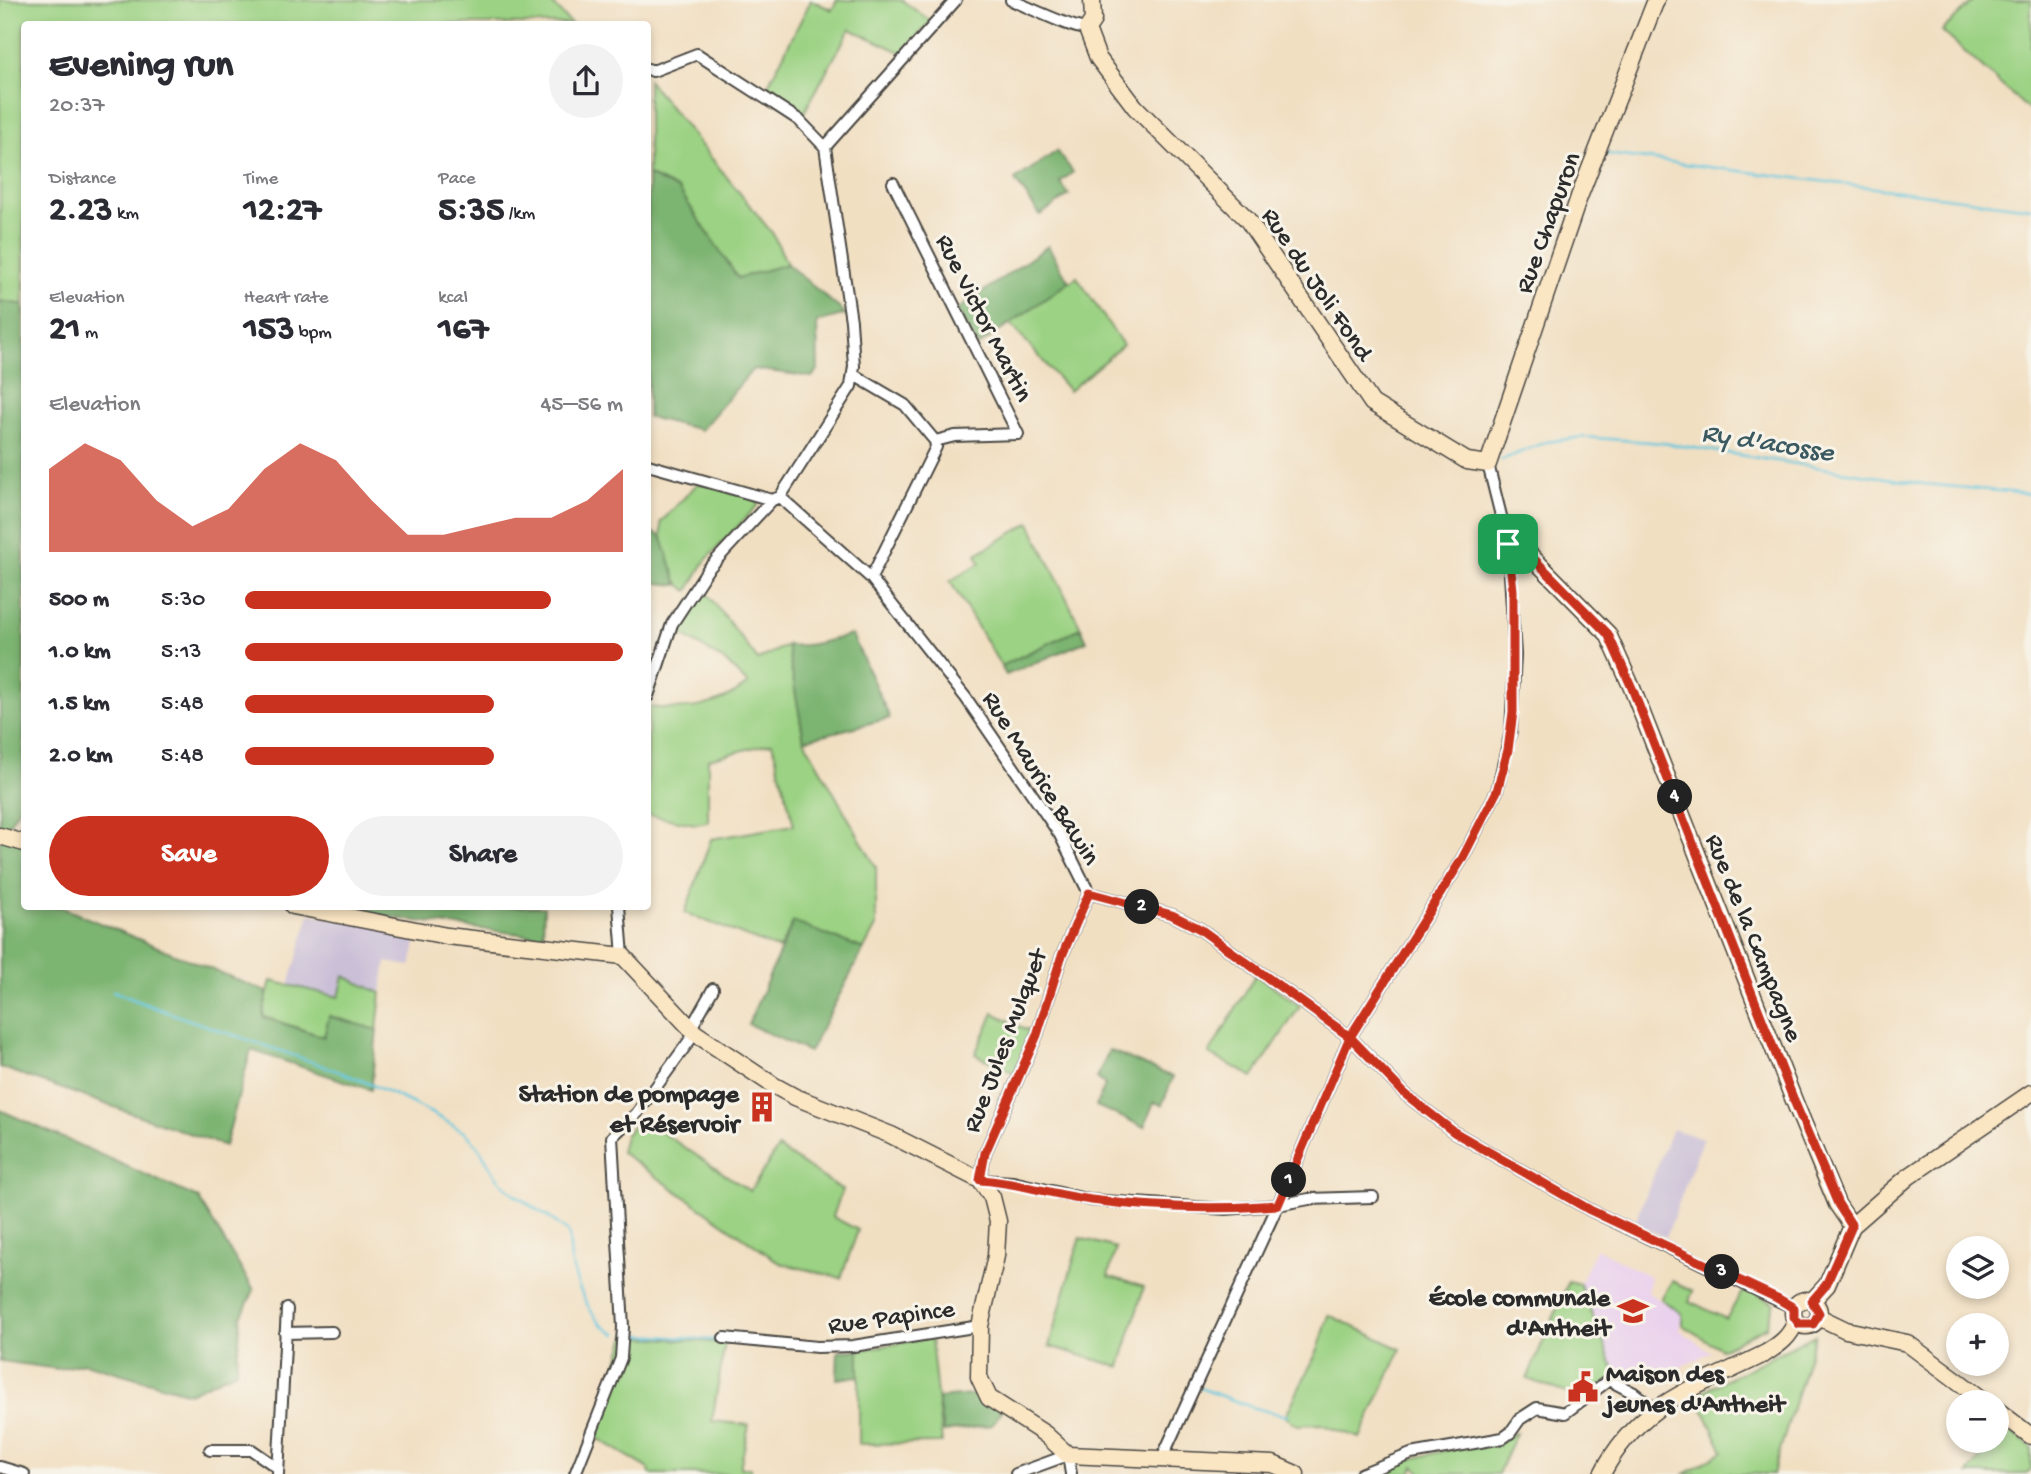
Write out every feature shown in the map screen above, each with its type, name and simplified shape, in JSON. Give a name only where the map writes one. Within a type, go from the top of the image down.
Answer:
[{"type":"street","points":[[825,147],[956,0]]},
{"type":"street","points":[[1011,0],[1057,17],[1076,29],[1087,29],[1093,20],[1092,0]]},
{"type":"street","name":"Rue Chapuron","points":[[1488,464],[1579,197],[1656,0]]},
{"type":"street","name":"Rue du Joli Fond","points":[[1087,29],[1098,58],[1136,107],[1247,219],[1371,403],[1467,461],[1488,464]]},
{"type":"street","points":[[651,70],[697,54],[799,120],[825,147],[851,321],[854,375],[827,428],[776,499],[708,569],[672,624],[651,686]]},
{"type":"street","name":"Rue Victor Martin","points":[[893,183],[1018,434],[956,436],[935,441]]},
{"type":"street","points":[[854,375],[905,405],[935,441],[931,459],[871,578]]},
{"type":"street","points":[[1161,1460],[1278,1205],[1350,1037],[1462,859],[1497,791],[1508,750],[1513,712],[1514,642],[1508,544],[1488,464]]},
{"type":"street","points":[[651,466],[776,499]]},
{"type":"street","name":"Rue Maurice Bawin","points":[[776,499],[871,578],[966,698],[1023,778],[1060,835],[1089,893],[1172,915],[1200,929],[1350,1037],[1405,1094],[1454,1132],[1590,1210],[1795,1314]]},
{"type":"street","name":"Rue de la Campagne","points":[[1508,544],[1522,547],[1608,634],[1632,688],[1795,1103],[1838,1204],[1852,1226]]},
{"type":"street","points":[[0,836],[21,842]]},
{"type":"street","name":"Rue Jules Mulquet","points":[[980,1180],[985,1153],[1032,1046],[1061,958],[1089,893]]},
{"type":"street","points":[[314,910],[447,936],[623,956]]},
{"type":"street","points":[[619,910],[623,956],[693,1031],[795,1097],[891,1135],[980,1180],[1013,1182],[1090,1200],[1226,1209],[1278,1205],[1308,1199],[1373,1197]]},
{"type":"street","points":[[575,1474],[621,1359],[623,1327],[612,1137],[637,1113],[693,1031],[713,989]]},
{"type":"street","points":[[1812,1301],[1826,1285],[1852,1226],[1908,1177],[2031,1093]]},
{"type":"street","points":[[980,1180],[992,1197],[998,1221],[996,1256],[980,1326],[979,1377],[989,1398],[1045,1434],[1068,1455],[1071,1474]]},
{"type":"street","points":[[1602,1474],[1626,1433],[1655,1409],[1766,1353],[1792,1333],[1795,1314],[1804,1300],[1812,1301],[1819,1308],[1819,1317]]},
{"type":"street","points":[[278,1471],[287,1309]]},
{"type":"street","points":[[1795,1314],[1808,1326],[1819,1317]]},
{"type":"street","points":[[1819,1317],[1846,1330],[1908,1343],[1970,1390]]},
{"type":"street","name":"Rue Papince","points":[[723,1338],[817,1347],[853,1346],[980,1326]]},
{"type":"street","points":[[285,1333],[331,1332]]},
{"type":"street","points":[[1361,1474],[1411,1454],[1503,1438],[1528,1412],[1537,1408],[1565,1413],[1609,1380],[1634,1393],[1655,1409]]},
{"type":"street","points":[[2009,1419],[2031,1436]]},
{"type":"street","points":[[209,1450],[252,1450],[278,1471]]},
{"type":"street","points":[[1016,1474],[1068,1455],[1273,1464],[1296,1474]]},
{"type":"street","points":[[0,1467],[24,1474]]},
{"type":"shaded area","points":[[310,914],[418,934],[411,966],[386,962],[381,993],[345,976],[340,997],[289,985]]},
{"type":"shaded area","points":[[1672,1129],[1703,1138],[1666,1237],[1634,1224]]},
{"type":"shaded area","name":"École communale d'Antheit","points":[[1596,1248],[1651,1277],[1647,1292],[1682,1314],[1679,1330],[1711,1352],[1656,1379],[1617,1377],[1580,1284]]},
{"type":"green space","points":[[0,0],[549,0],[568,21],[21,21],[21,304],[0,301]]},
{"type":"green space","points":[[811,0],[832,10],[837,0],[901,0],[931,21],[903,53],[850,29],[801,118],[798,113],[765,91]]},
{"type":"green space","points":[[1974,0],[2031,0],[2031,112],[1942,31]]},
{"type":"green space","points":[[651,84],[773,234],[787,264],[738,279],[679,190],[651,176]]},
{"type":"green space","points":[[1057,151],[1073,172],[1060,182],[1069,195],[1040,215],[1015,180]]},
{"type":"green space","points":[[651,176],[679,190],[738,278],[787,264],[846,314],[817,322],[818,370],[812,377],[753,369],[701,430],[651,418]]},
{"type":"green space","points":[[1048,246],[1069,282],[978,346],[957,310]]},
{"type":"green space","points":[[1077,277],[1123,345],[1069,391],[1010,323]]},
{"type":"green space","points":[[0,301],[21,304],[21,804],[4,833],[21,842],[21,910],[68,910],[267,992],[263,1017],[324,1037],[329,1016],[377,1030],[371,1090],[251,1050],[225,1146],[0,1067]]},
{"type":"green space","points":[[698,483],[756,496],[758,505],[705,561],[688,591],[681,586],[671,570],[661,522]]},
{"type":"green space","points":[[1030,523],[1081,628],[1001,666],[950,581],[980,563],[976,554]]},
{"type":"green space","points":[[651,532],[661,536],[678,585],[651,582]]},
{"type":"green space","points":[[702,587],[758,660],[787,645],[804,740],[876,867],[876,926],[864,949],[793,923],[779,949],[685,913],[711,839],[794,825],[772,743],[708,759],[708,822],[695,824],[651,816],[651,707],[675,709],[700,706],[724,699],[748,684],[726,662],[673,629]]},
{"type":"green space","points":[[1081,628],[1087,641],[1006,675],[1001,666]]},
{"type":"green space","points":[[852,635],[890,718],[804,740],[787,645],[811,644]]},
{"type":"green space","points":[[333,910],[544,910],[543,937]]},
{"type":"green space","points":[[793,922],[864,949],[809,1052],[748,1024]]},
{"type":"green space","points":[[1256,974],[1300,1006],[1253,1077],[1209,1054]]},
{"type":"green space","points":[[344,976],[381,993],[377,1030],[330,1016],[324,1037],[262,1016],[271,981],[339,997]]},
{"type":"green space","points":[[994,1013],[1033,1033],[1016,1074],[975,1054]]},
{"type":"green space","points":[[1109,1050],[1173,1077],[1162,1105],[1154,1102],[1144,1127],[1096,1106],[1105,1085],[1097,1078]]},
{"type":"green space","points":[[0,1110],[198,1198],[254,1290],[241,1317],[236,1371],[189,1393],[84,1363],[58,1369],[0,1361]]},
{"type":"green space","points":[[639,1117],[750,1191],[778,1148],[842,1190],[833,1217],[858,1230],[841,1278],[780,1263],[621,1152],[625,1136]]},
{"type":"green space","points":[[1080,1238],[1116,1248],[1108,1276],[1144,1287],[1120,1367],[1049,1346]]},
{"type":"green space","points":[[1569,1281],[1580,1284],[1617,1377],[1581,1398],[1527,1379]]},
{"type":"green space","points":[[1672,1281],[1693,1291],[1689,1301],[1726,1319],[1745,1287],[1774,1303],[1766,1327],[1721,1349],[1682,1325],[1682,1314],[1661,1299]]},
{"type":"green space","points":[[1329,1315],[1401,1349],[1360,1438],[1320,1424],[1298,1425],[1285,1417],[1318,1350]]},
{"type":"green space","points":[[1815,1335],[1773,1474],[1685,1474],[1723,1451],[1696,1395]]},
{"type":"green space","points":[[626,1336],[725,1343],[712,1421],[749,1425],[740,1468],[751,1468],[750,1474],[650,1474],[649,1469],[594,1436]]},
{"type":"green space","points":[[931,1338],[942,1443],[859,1444],[859,1350]]},
{"type":"green space","points":[[859,1350],[859,1376],[837,1379],[838,1351]]},
{"type":"green space","points":[[983,1394],[1002,1411],[992,1425],[943,1432],[938,1398]]},
{"type":"green space","points":[[2009,1430],[2031,1447],[2031,1469],[2026,1474],[1968,1474],[1985,1453],[2009,1453]]},
{"type":"green space","points":[[1516,1433],[1498,1474],[1423,1474],[1414,1466],[1411,1474],[1367,1474],[1383,1466]]},
{"type":"waterway","points":[[1607,154],[2031,208]]},
{"type":"waterway","name":"Ry d'acosse","points":[[1501,460],[1546,442],[1583,437],[1663,443],[1924,484],[2031,494]]},
{"type":"waterway","points":[[113,991],[335,1070],[421,1108],[462,1131],[479,1148],[500,1181],[568,1232],[572,1265],[582,1295],[601,1324],[617,1334]]},
{"type":"waterway","points":[[627,1334],[716,1340]]},
{"type":"waterway","points":[[1200,1388],[1254,1408],[1287,1416]]},
{"type":"place","name":"Station de pompage et Réservoir","points":[[762,1107]]},
{"type":"place","name":"École communale d'Antheit","points":[[1633,1311]]},
{"type":"place","name":"Maison des jeunes d'Antheit","points":[[1583,1387]]},
{"type":"route","points":[[1508,544],[1515,655],[1513,712],[1508,750],[1497,791],[1462,859],[1350,1037],[1278,1205],[1226,1209],[1160,1206],[1090,1200],[1013,1182],[980,1180],[985,1153],[1019,1080],[1037,1035],[1061,958],[1089,893],[1172,915],[1200,929],[1350,1037],[1405,1094],[1454,1132],[1590,1210],[1777,1298],[1794,1308],[1794,1317],[1799,1324],[1808,1326],[1819,1317],[1819,1308],[1812,1301],[1826,1285],[1852,1226],[1838,1204],[1795,1103],[1632,688],[1608,634],[1522,547],[1508,544]]}]
